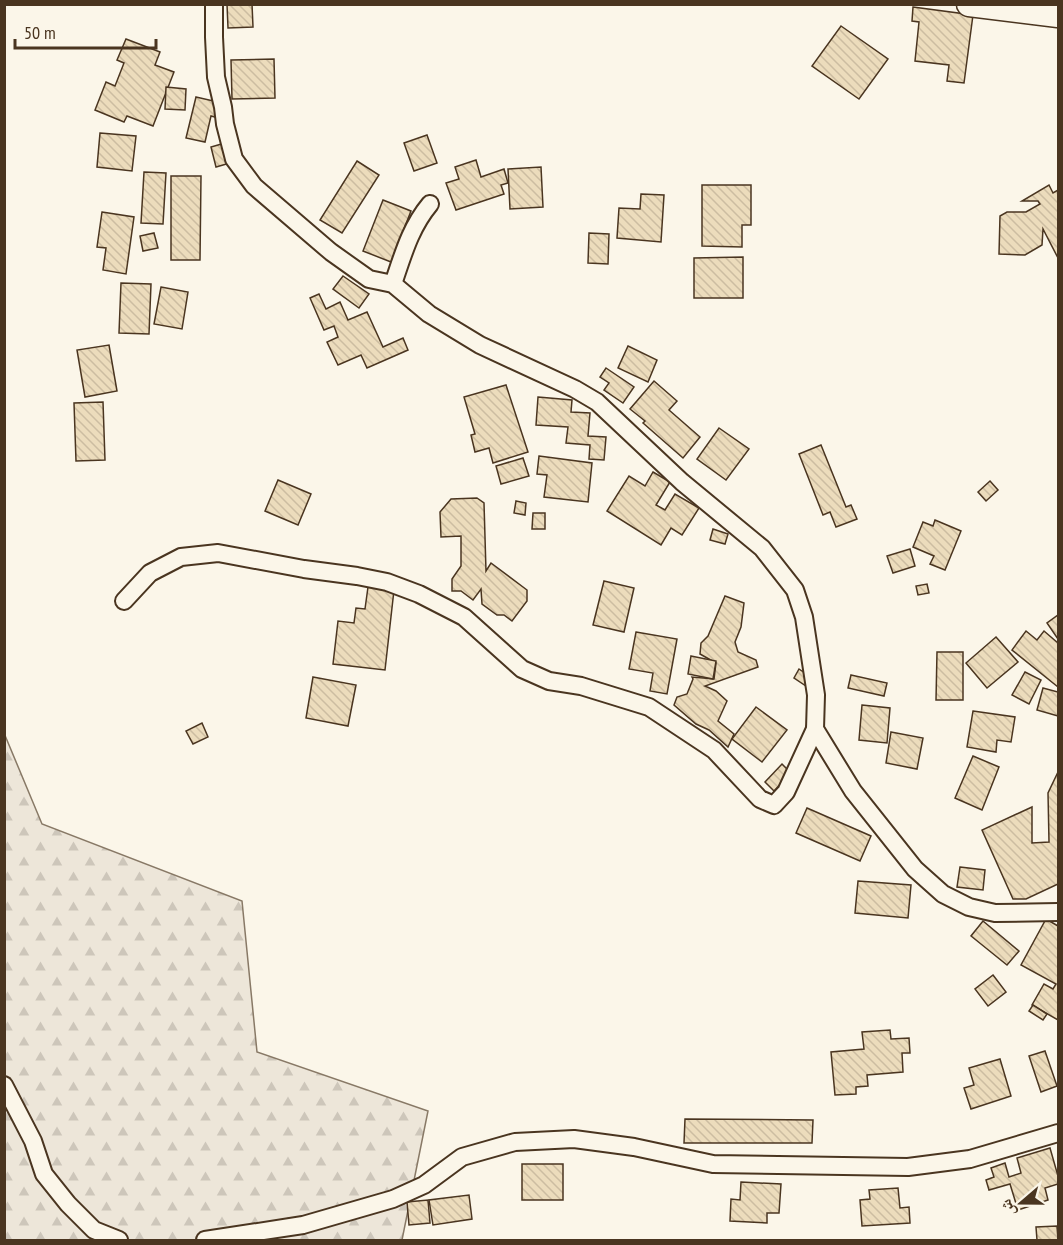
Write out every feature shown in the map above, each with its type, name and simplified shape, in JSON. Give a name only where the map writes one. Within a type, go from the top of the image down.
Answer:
[{"type":"main road","points":[[969,4],[1059,15]]},
{"type":"street","points":[[124,601],[150,573],[181,557],[218,553],[294,568],[387,582],[419,594],[465,617],[522,669],[549,681],[581,686],[649,707],[714,750],[760,799],[774,805],[786,792],[815,729],[816,695],[804,617],[795,590],[762,548],[682,482],[597,402],[575,389],[480,345],[429,314],[393,284],[369,279],[331,252],[254,186],[234,159],[225,124],[216,77],[214,4]]},
{"type":"street","points":[[393,284],[407,242],[418,219],[430,204]]},
{"type":"street","points":[[815,729],[878,824],[915,869],[943,894],[969,907],[996,913],[1059,912]]},
{"type":"street","points":[[4,1085],[33,1141],[44,1174],[68,1204],[94,1230],[119,1240]]},
{"type":"street","points":[[205,1240],[303,1225],[393,1199],[424,1185],[462,1157],[515,1142],[574,1139],[634,1147],[713,1164],[909,1167],[970,1159],[1059,1133]]},
{"type":"green space","points":[[4,733],[42,824],[242,901],[257,1052],[428,1111],[402,1240],[5,1240]]},
{"type":"building","points":[[227,4],[252,4],[253,27],[228,28]]},
{"type":"building","points":[[913,7],[973,15],[964,83],[947,81],[949,65],[915,61],[919,22],[912,21]]},
{"type":"building","points":[[841,26],[888,59],[859,99],[812,66]]},
{"type":"building","points":[[126,39],[160,52],[155,65],[174,72],[153,126],[127,116],[124,122],[95,110],[106,82],[115,86],[124,63],[117,60]]},
{"type":"building","points":[[274,59],[275,98],[232,99],[231,60]]},
{"type":"building","points":[[166,87],[186,89],[185,110],[165,109]]},
{"type":"building","points":[[196,97],[218,102],[215,117],[211,116],[205,142],[186,138]]},
{"type":"building","points":[[100,133],[136,136],[132,171],[97,167]]},
{"type":"building","points":[[427,135],[437,163],[414,171],[404,143]]},
{"type":"building","points":[[225,143],[230,163],[216,167],[211,147]]},
{"type":"building","points":[[476,160],[481,177],[504,169],[508,183],[501,185],[504,194],[456,210],[446,183],[459,179],[455,167]]},
{"type":"building","points":[[357,161],[379,175],[342,233],[320,220]]},
{"type":"building","points":[[541,167],[543,207],[510,209],[508,169]]},
{"type":"building","points":[[144,172],[166,173],[163,224],[141,223]]},
{"type":"building","points":[[171,176],[201,176],[200,260],[171,260]]},
{"type":"building","points":[[702,185],[751,185],[751,225],[742,225],[742,247],[702,246]]},
{"type":"building","points":[[1049,185],[1053,193],[1058,190],[1058,258],[1043,229],[1042,245],[1025,255],[999,254],[1000,216],[1007,212],[1026,212],[1040,204],[1038,201],[1022,201]]},
{"type":"building","points":[[641,194],[664,195],[661,242],[617,238],[619,208],[640,209]]},
{"type":"building","points":[[383,200],[411,211],[391,262],[363,251]]},
{"type":"building","points":[[102,212],[134,217],[126,274],[103,270],[106,248],[97,247]]},
{"type":"building","points":[[154,233],[158,248],[143,251],[140,236]]},
{"type":"building","points":[[589,233],[609,234],[608,264],[588,263]]},
{"type":"building","points":[[743,257],[743,298],[694,298],[694,258]]},
{"type":"building","points":[[343,276],[369,294],[359,308],[333,289]]},
{"type":"building","points":[[121,283],[151,284],[149,334],[119,333]]},
{"type":"building","points":[[161,287],[188,292],[182,329],[154,324]]},
{"type":"building","points":[[319,294],[326,309],[340,302],[348,320],[367,312],[383,347],[403,338],[408,350],[367,368],[361,355],[338,365],[327,342],[338,337],[334,326],[324,330],[310,298]]},
{"type":"building","points":[[109,345],[117,391],[85,397],[77,350]]},
{"type":"building","points":[[628,346],[657,360],[648,382],[618,368]]},
{"type":"building","points":[[606,368],[634,387],[623,403],[604,390],[609,383],[600,377]]},
{"type":"building","points":[[654,381],[677,401],[669,410],[700,437],[683,458],[630,409]]},
{"type":"building","points":[[506,385],[528,452],[493,463],[489,448],[475,452],[471,435],[475,434],[464,397]]},
{"type":"building","points":[[538,397],[572,400],[571,412],[590,413],[588,436],[606,437],[604,460],[589,459],[590,445],[566,443],[568,427],[536,425]]},
{"type":"building","points":[[103,402],[105,460],[76,461],[74,403]]},
{"type":"building","points":[[719,428],[749,449],[726,480],[697,459]]},
{"type":"building","points":[[821,445],[846,507],[851,505],[857,519],[836,527],[830,512],[823,515],[799,454]]},
{"type":"building","points":[[539,456],[592,463],[588,502],[544,497],[547,475],[537,474]]},
{"type":"building","points":[[523,458],[529,476],[501,484],[496,466]]},
{"type":"building","points":[[653,472],[670,482],[656,505],[665,510],[675,494],[699,508],[682,535],[671,528],[661,545],[607,511],[629,476],[645,486]]},
{"type":"building","points":[[278,480],[311,494],[298,525],[265,511]]},
{"type":"building","points":[[990,481],[998,490],[986,501],[978,492]]},
{"type":"building","points":[[477,498],[484,503],[486,571],[491,563],[527,590],[527,601],[512,621],[504,615],[497,615],[482,604],[481,589],[473,600],[461,591],[452,591],[452,579],[461,566],[461,536],[441,537],[440,512],[451,499]]},
{"type":"building","points":[[516,501],[526,503],[525,515],[514,513]]},
{"type":"building","points":[[533,513],[545,513],[545,529],[532,529]]},
{"type":"building","points":[[935,520],[961,531],[945,570],[930,564],[934,556],[913,547],[923,522],[933,526]]},
{"type":"building","points":[[713,529],[728,534],[725,544],[710,540]]},
{"type":"building","points":[[910,549],[915,566],[893,573],[887,556]]},
{"type":"building","points":[[604,581],[634,588],[624,632],[593,625]]},
{"type":"building","points":[[927,584],[929,593],[918,595],[916,586]]},
{"type":"building","points":[[368,587],[394,590],[385,670],[333,664],[338,621],[354,623],[356,608],[365,609]]},
{"type":"building","points":[[725,596],[744,603],[741,627],[735,642],[738,652],[756,660],[758,667],[705,686],[716,691],[727,701],[718,721],[734,734],[728,747],[674,705],[677,697],[687,694],[692,677],[714,679],[716,663],[700,654],[701,643],[708,636]]},
{"type":"building","points":[[1058,615],[1058,639],[1047,623]]},
{"type":"building","points":[[1026,631],[1037,640],[1044,631],[1058,643],[1058,687],[1012,650]]},
{"type":"building","points":[[636,632],[677,639],[667,694],[650,691],[653,673],[629,669]]},
{"type":"building","points":[[996,637],[1018,662],[987,688],[966,663]]},
{"type":"building","points":[[937,652],[963,652],[963,700],[936,700]]},
{"type":"building","points":[[691,656],[716,661],[713,679],[688,674]]},
{"type":"building","points":[[799,669],[812,678],[806,686],[794,678]]},
{"type":"building","points":[[1025,672],[1041,680],[1029,704],[1012,695]]},
{"type":"building","points":[[851,675],[887,683],[884,696],[848,688]]},
{"type":"building","points":[[313,677],[356,685],[348,726],[306,718]]},
{"type":"building","points":[[1043,688],[1058,692],[1058,716],[1037,710]]},
{"type":"building","points":[[862,705],[890,708],[887,743],[859,740]]},
{"type":"building","points":[[756,707],[787,730],[762,762],[732,739]]},
{"type":"building","points":[[973,711],[1015,717],[1011,742],[997,740],[996,752],[967,747]]},
{"type":"building","points":[[202,723],[208,737],[193,744],[186,731]]},
{"type":"building","points":[[891,732],[923,738],[917,769],[886,763]]},
{"type":"building","points":[[973,756],[999,767],[982,810],[955,798]]},
{"type":"building","points":[[782,764],[791,773],[774,791],[765,782]]},
{"type":"building","points":[[1058,772],[1058,884],[1026,899],[1013,899],[982,830],[1032,807],[1032,843],[1049,842],[1048,793]]},
{"type":"building","points":[[807,808],[871,836],[860,861],[796,833]]},
{"type":"building","points":[[960,867],[985,870],[983,890],[957,887]]},
{"type":"building","points":[[858,881],[911,885],[908,918],[855,913]]},
{"type":"building","points":[[1046,919],[1058,926],[1058,1020],[1032,1005],[1044,984],[1053,989],[1056,984],[1021,965]]},
{"type":"building","points":[[983,921],[1019,951],[1007,965],[971,936]]},
{"type":"building","points":[[993,975],[1006,992],[988,1006],[975,989]]},
{"type":"building","points":[[1033,1005],[1047,1014],[1043,1020],[1029,1011]]},
{"type":"building","points":[[890,1030],[891,1039],[909,1038],[910,1053],[902,1053],[903,1072],[867,1075],[868,1086],[856,1087],[856,1094],[835,1095],[831,1052],[864,1049],[862,1032]]},
{"type":"building","points":[[1045,1051],[1057,1086],[1041,1092],[1029,1056]]},
{"type":"building","points":[[1000,1059],[1011,1096],[971,1109],[964,1088],[974,1085],[969,1068]]},
{"type":"building","points":[[685,1119],[813,1120],[812,1143],[684,1143]]},
{"type":"building","points":[[1050,1148],[1058,1184],[1045,1188],[1048,1200],[1018,1210],[1010,1184],[989,1190],[986,1180],[994,1177],[991,1168],[1005,1163],[1009,1177],[1021,1173],[1017,1158]]},
{"type":"building","points":[[522,1164],[563,1164],[563,1200],[522,1200]]},
{"type":"building","points":[[741,1182],[781,1184],[779,1213],[767,1213],[767,1223],[730,1221],[731,1199],[740,1200]]},
{"type":"building","points":[[898,1188],[900,1208],[909,1207],[910,1223],[862,1226],[860,1200],[870,1199],[869,1190]]},
{"type":"building","points":[[469,1195],[472,1219],[433,1225],[429,1200]]},
{"type":"building","points":[[428,1200],[430,1223],[409,1225],[407,1202]]},
{"type":"building","points":[[1057,1226],[1058,1240],[1037,1240],[1036,1227]]}]
